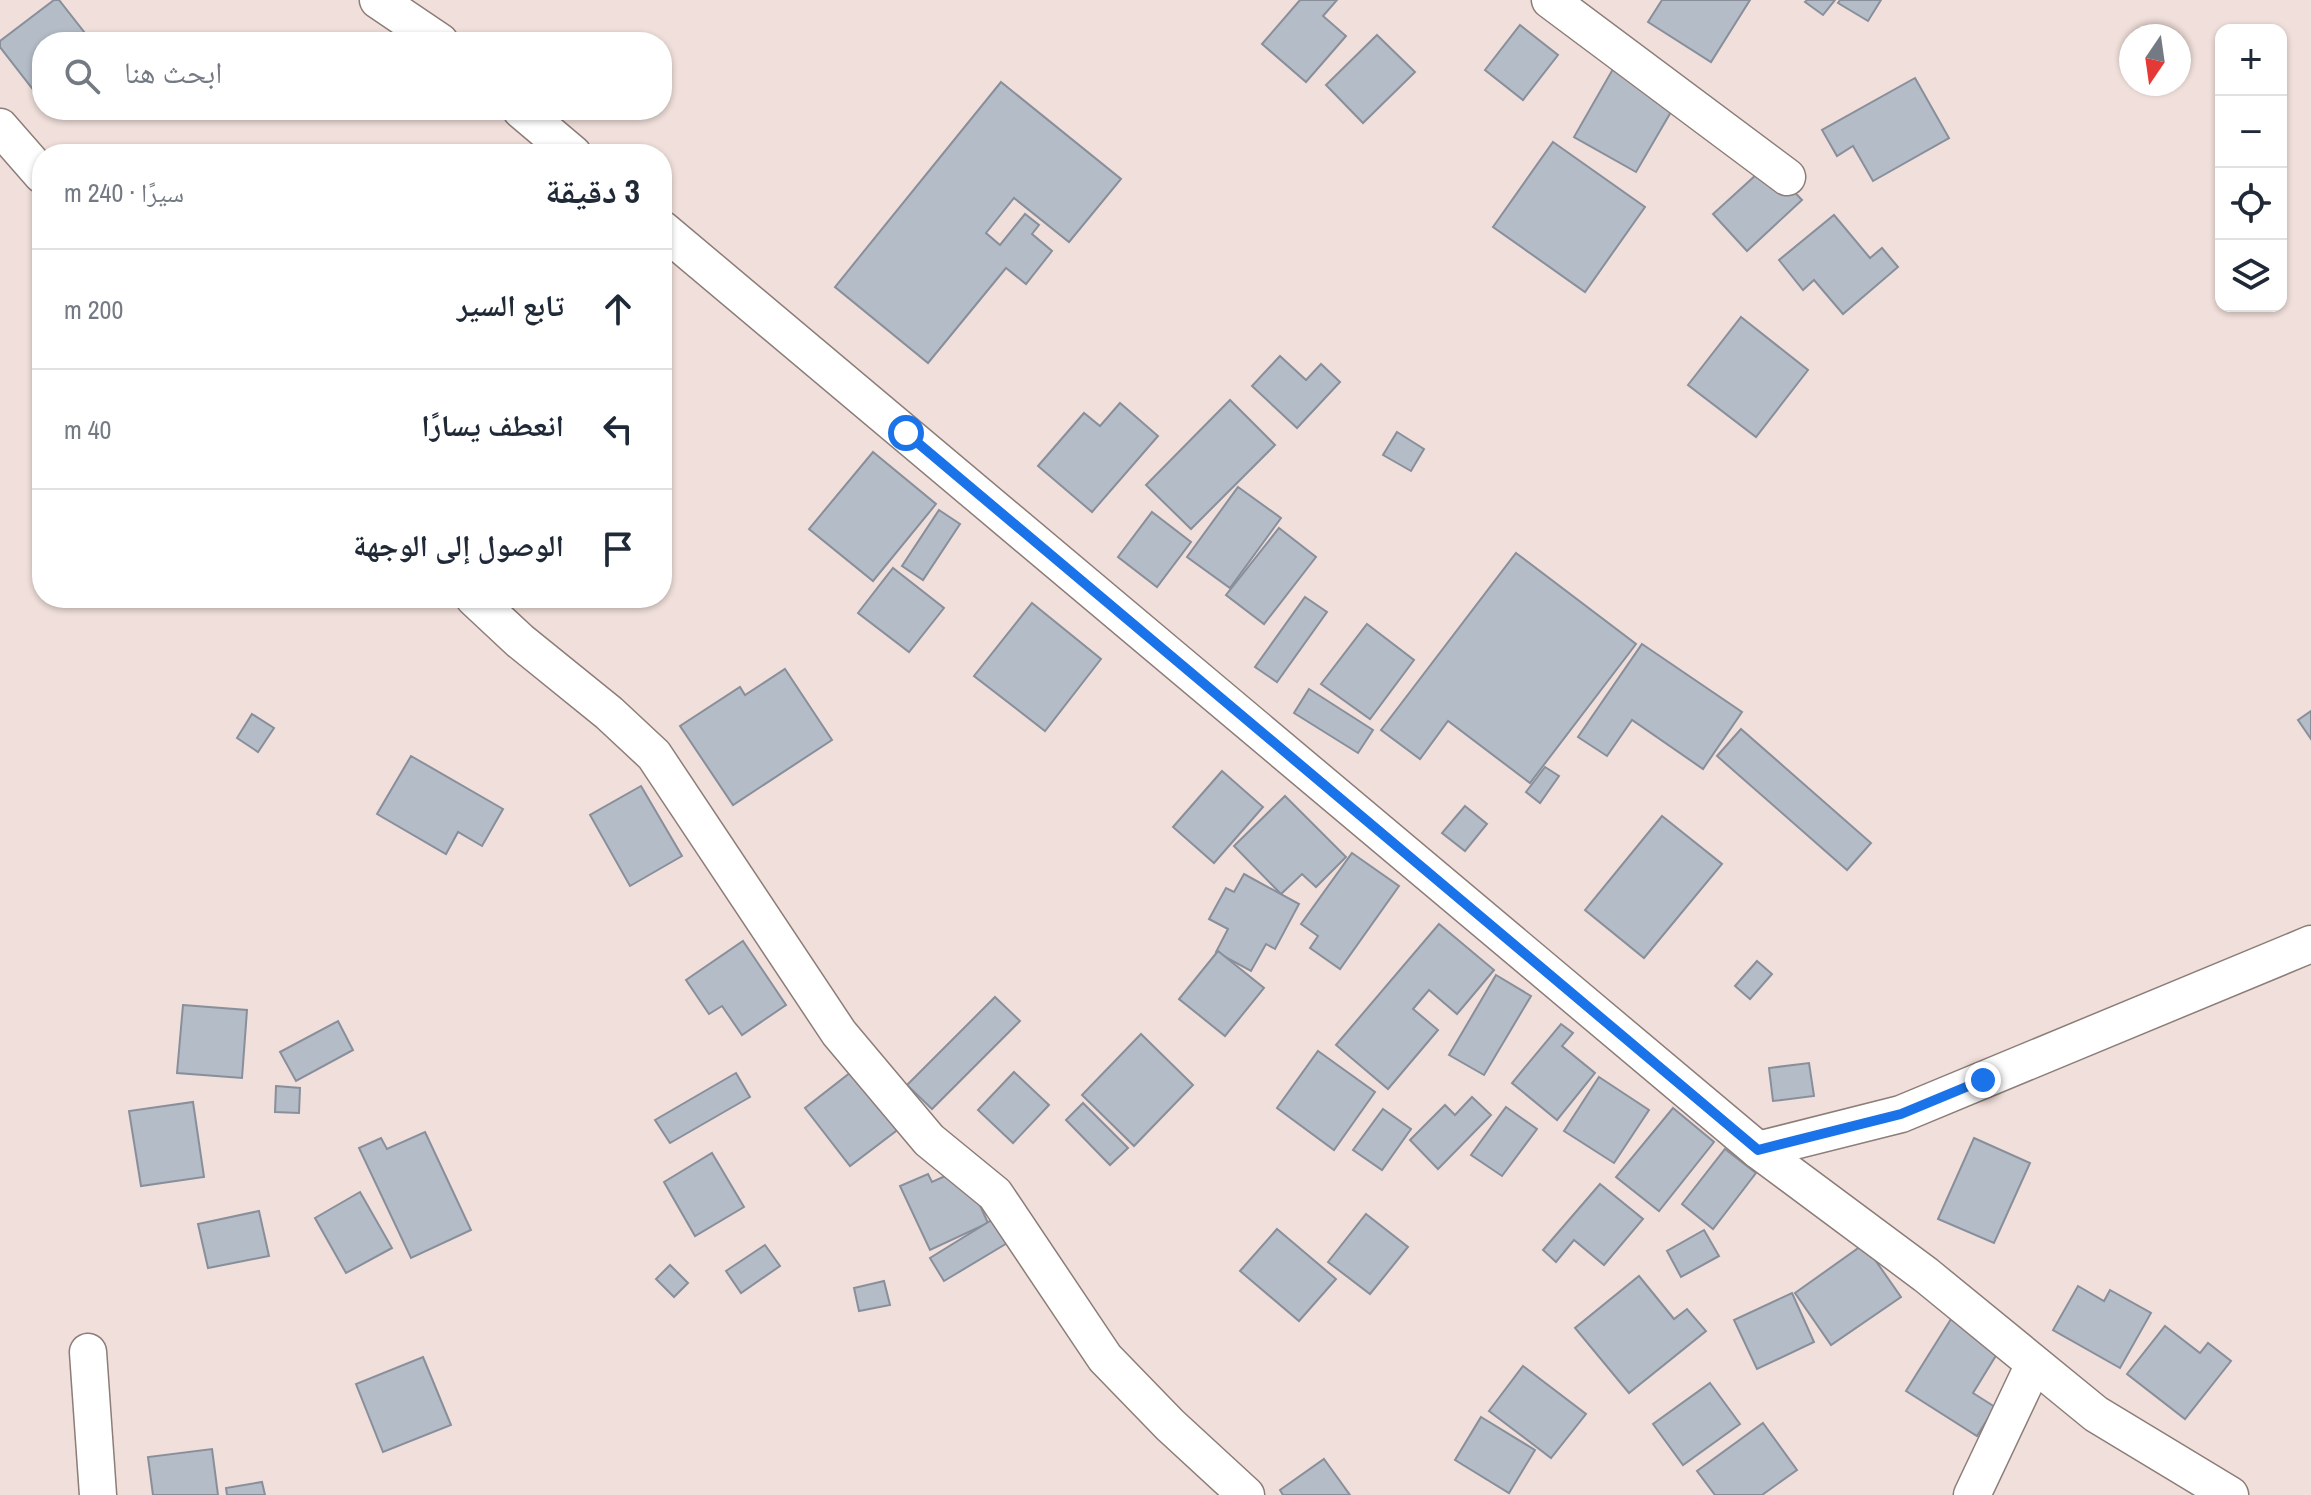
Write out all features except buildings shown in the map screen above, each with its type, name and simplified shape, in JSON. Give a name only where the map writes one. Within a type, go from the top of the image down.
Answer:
[{"type":"street","points":[[378,0],[425,32]]},
{"type":"street","points":[[1550,0],[1787,177]]},
{"type":"street","points":[[533,120],[561,144]]},
{"type":"street","points":[[0,127],[32,164]]},
{"type":"street","points":[[672,237],[1758,1150],[1926,1275],[2096,1414],[2230,1495]]},
{"type":"street","points":[[485,608],[654,755],[839,1033],[929,1140],[995,1194],[1105,1358],[1170,1425],[1246,1495]]},
{"type":"street","points":[[1758,1150],[1901,1114],[2311,944]]},
{"type":"street","points":[[88,1352],[98,1495]]},
{"type":"street","points":[[1972,1495],[2034,1364]]},
{"type":"route","points":[[906,433],[1758,1150],[1901,1114],[1983,1080]]}]
